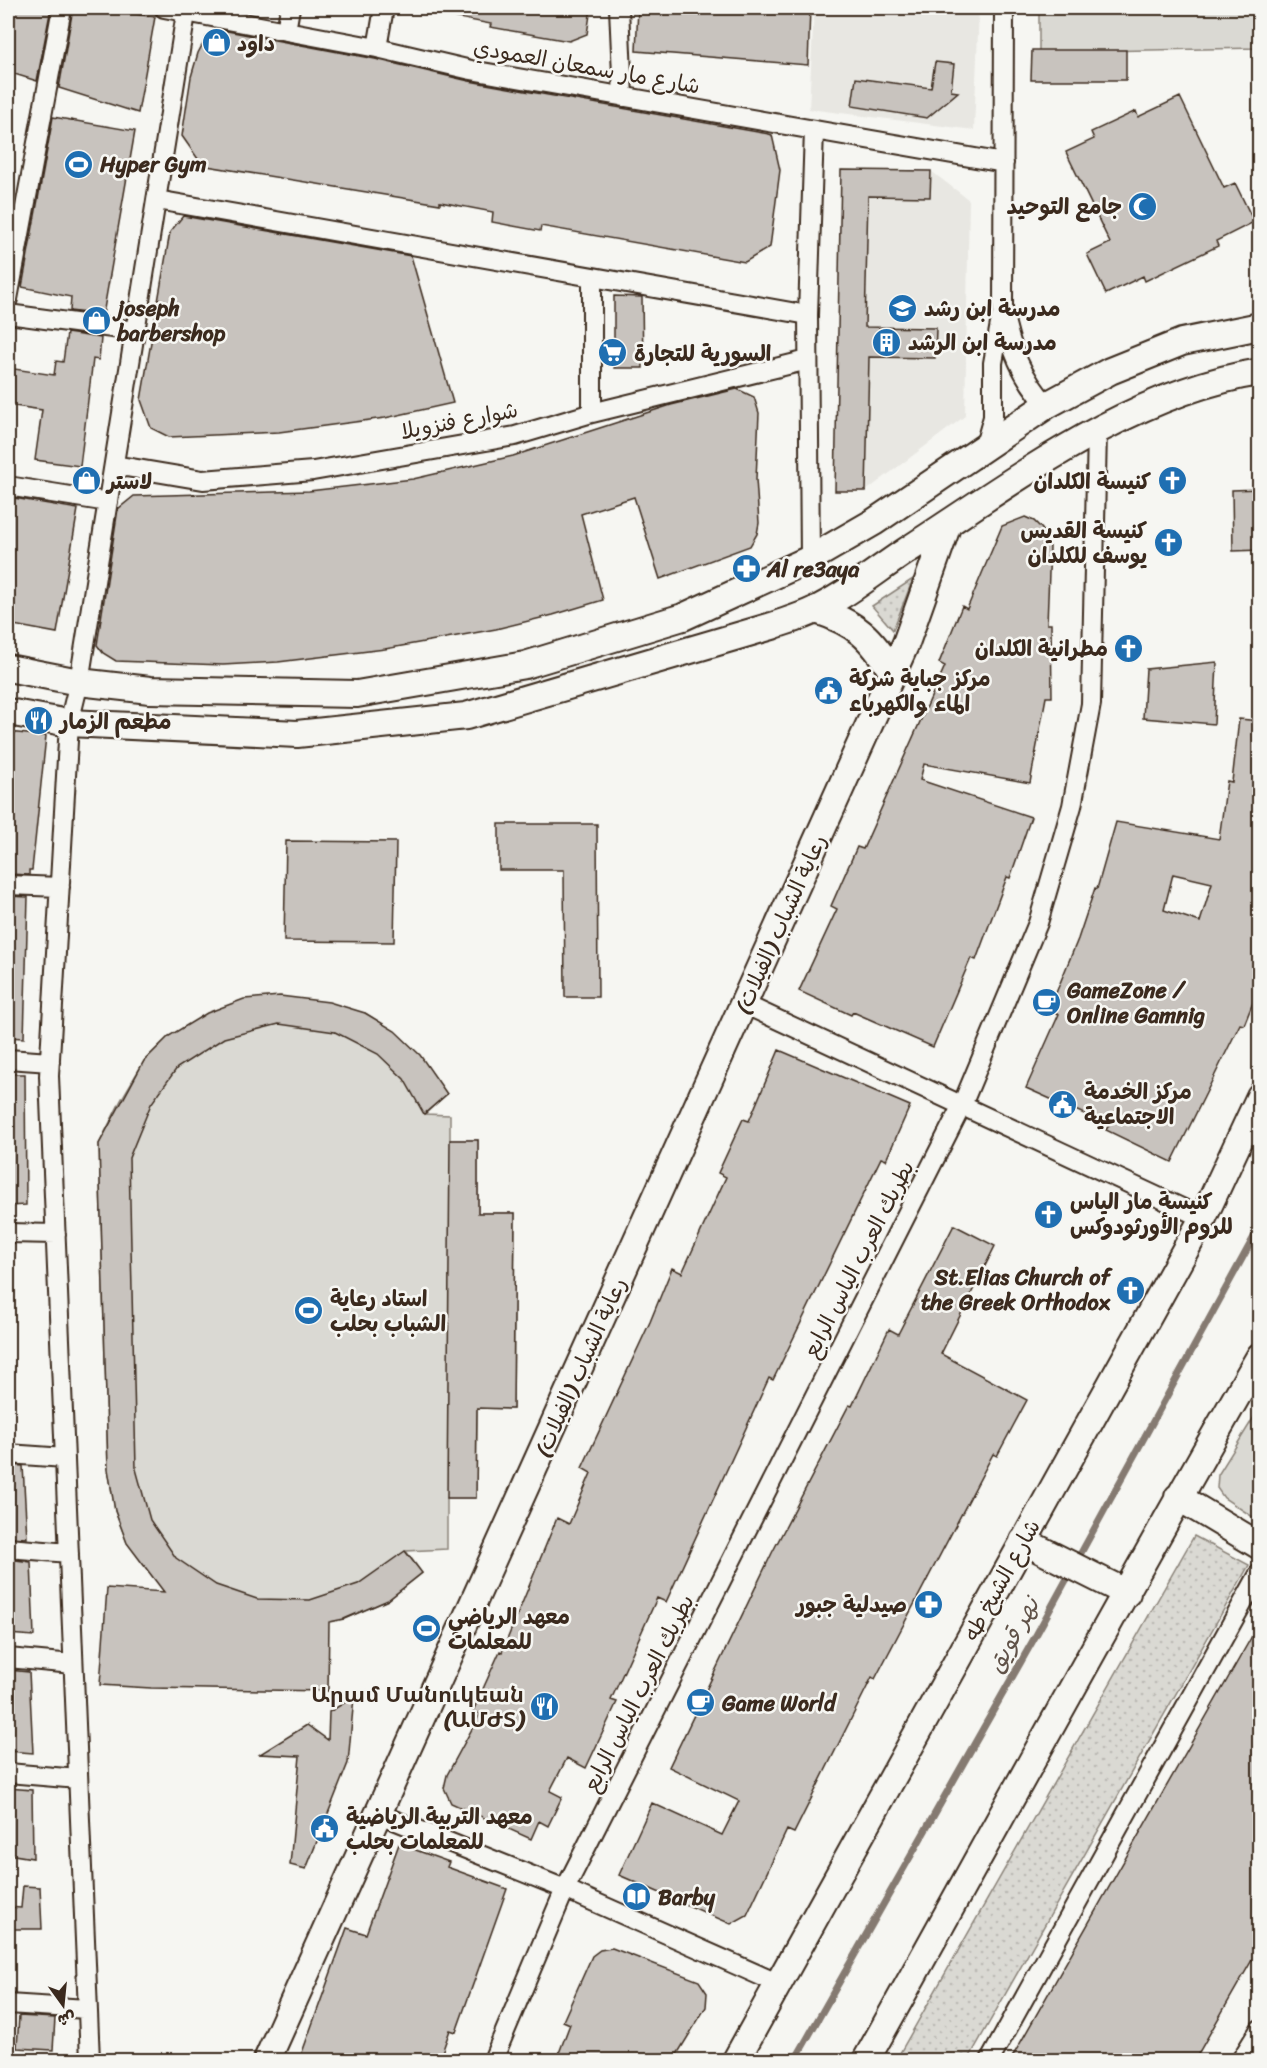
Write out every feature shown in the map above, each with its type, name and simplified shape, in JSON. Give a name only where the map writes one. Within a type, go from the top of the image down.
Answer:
[{"type":"main road","points":[[8,668],[79,682],[150,690],[368,692],[525,665],[683,617],[810,559],[874,522],[984,445],[1047,405],[1110,370],[1182,342],[1260,326]]},
{"type":"main road","points":[[8,712],[69,723],[297,734],[466,716],[761,629],[816,610],[1024,473],[1096,432],[1167,398],[1241,375],[1260,372]]},
{"type":"main road","name":"رعاية الشباب (الفيلات)","points":[[267,2061],[893,673],[906,643],[948,524]]},
{"type":"main road","points":[[816,610],[844,619],[874,643],[893,673]]},
{"type":"main road","name":"شارع الشيخ طه","points":[[736,2061],[777,1983],[1203,1218],[1260,1096]]},
{"type":"main road","points":[[866,2061],[1127,1593],[1178,1497],[1260,1356]]},
{"type":"main road","points":[[1178,1497],[1260,1546]]},
{"type":"main road","points":[[1023,1541],[1127,1593]]},
{"type":"street","points":[[8,299],[62,8]]},
{"type":"street","points":[[286,31],[290,8]]},
{"type":"street","points":[[377,48],[384,8]]},
{"type":"street","points":[[619,8],[623,97]]},
{"type":"street","points":[[984,445],[993,417],[993,363],[1003,310],[1004,8]]},
{"type":"street","points":[[90,2061],[50,1062],[69,723],[79,682],[157,200],[174,9]]},
{"type":"street","name":"شارع مار سمعان العمودي","points":[[174,9],[377,48],[471,69],[1004,163]]},
{"type":"street","points":[[810,559],[808,315],[814,130]]},
{"type":"street","points":[[157,200],[808,315]]},
{"type":"street","points":[[591,413],[592,277]]},
{"type":"street","points":[[1003,310],[1014,357],[1023,375],[1047,405]]},
{"type":"street","points":[[8,314],[135,331]]},
{"type":"street","name":"شوارع فنزويلا","points":[[114,465],[203,480],[313,471],[515,436],[591,413],[808,360]]},
{"type":"street","name":"بطريك العرب الياس الرابع","points":[[493,2061],[566,1889],[962,1106],[1038,923],[1072,806],[1091,704],[1096,432]]},
{"type":"street","points":[[8,486],[108,502]]},
{"type":"street","points":[[8,885],[60,887]]},
{"type":"street","points":[[744,1004],[1203,1218]]},
{"type":"street","points":[[8,1059],[50,1062]]},
{"type":"street","points":[[8,1233],[56,1234]]},
{"type":"street","points":[[8,1454],[65,1458]]},
{"type":"street","points":[[8,1548],[69,1553]]},
{"type":"street","points":[[990,2061],[1260,1572]]},
{"type":"street","points":[[8,1658],[73,1664]]},
{"type":"street","points":[[8,1773],[78,1779]]},
{"type":"street","points":[[378,1814],[566,1889],[777,1983]]},
{"type":"street","points":[[8,2004],[87,2009]]},
{"type":"street","points":[[1240,2061],[1260,2029]]},
{"type":"shaded area","points":[[814,8],[979,8],[974,130],[809,109]]},
{"type":"shaded area","points":[[1039,8],[1259,8],[1259,48],[1039,52]]},
{"type":"shaded area","name":"مدرسة ابن رشد","points":[[841,170],[931,171],[969,200],[965,416],[866,491],[835,491]]},
{"type":"shaded area","points":[[913,579],[893,630],[872,606]]},
{"type":"shaded area","name":"استاد رعاية الشباب بحلب","points":[[365,1013],[402,1039],[429,1069],[447,1094],[425,1114],[450,1115],[450,1140],[478,1140],[478,1213],[515,1213],[513,1409],[477,1408],[476,1498],[447,1498],[447,1549],[406,1551],[422,1573],[388,1600],[344,1619],[183,1599],[153,1577],[127,1543],[115,1511],[108,1469],[99,1144],[144,1061],[169,1036]]},
{"type":"shaded area","points":[[1259,1409],[1259,1521],[1224,1498],[1217,1488],[1218,1475]]},
{"type":"shaded area","points":[[1194,1536],[1249,1565],[968,2060],[896,2060]]},
{"type":"building","points":[[11,8],[51,8],[37,81],[8,72]]},
{"type":"building","points":[[73,8],[96,8],[155,17],[138,113],[59,88]]},
{"type":"building","points":[[454,8],[591,8],[587,34],[569,41],[490,27],[491,24],[453,17]]},
{"type":"building","points":[[638,8],[810,8],[808,65],[636,51]]},
{"type":"building","points":[[222,30],[375,59],[469,81],[772,135],[780,170],[770,247],[745,262],[541,226],[540,231],[492,222],[493,212],[207,166],[198,159],[182,136],[191,77],[198,53],[207,36]]},
{"type":"building","points":[[1032,50],[1126,50],[1126,80],[1031,80]]},
{"type":"building","points":[[935,62],[954,64],[951,91],[958,92],[927,118],[852,106],[856,78],[931,88]]},
{"type":"building","points":[[1180,97],[1224,188],[1235,183],[1254,222],[1216,241],[1218,246],[1145,281],[1143,276],[1106,294],[1087,254],[1110,243],[1066,152],[1094,139],[1091,132],[1136,111],[1138,117]]},
{"type":"building","points":[[53,117],[135,131],[103,315],[70,311],[71,297],[22,287]]},
{"type":"building","name":"مدرسة ابن الرشد","points":[[841,170],[931,171],[930,197],[868,196],[865,327],[936,328],[935,358],[869,357],[866,491],[835,491]]},
{"type":"building","points":[[183,216],[411,256],[453,403],[385,418],[279,432],[169,437],[151,428],[141,400],[170,232]]},
{"type":"building","points":[[614,296],[642,297],[643,368],[614,368]]},
{"type":"building","points":[[67,333],[101,338],[99,360],[93,359],[80,466],[35,460],[42,410],[8,405],[8,368],[54,375],[56,361],[63,362]]},
{"type":"building","points":[[737,389],[754,397],[759,413],[756,479],[759,523],[757,534],[750,546],[660,579],[634,497],[581,514],[603,600],[553,615],[496,629],[385,649],[278,662],[223,665],[116,661],[103,653],[97,645],[118,509],[134,496],[309,491],[413,479],[513,456],[671,405]]},
{"type":"building","points":[[1260,489],[1260,550],[1233,551],[1232,490]]},
{"type":"building","points":[[8,497],[78,509],[57,633],[8,624]]},
{"type":"building","points":[[1025,517],[1034,521],[1042,529],[1050,547],[1047,624],[1051,624],[1052,697],[1046,697],[1030,783],[924,764],[920,780],[1031,817],[1010,878],[1007,877],[976,960],[971,958],[933,1047],[853,1012],[851,1015],[799,991],[837,909],[831,906],[857,847],[863,849],[945,666],[939,663],[962,606],[967,609],[1002,526]]},
{"type":"building","points":[[1217,662],[1214,724],[1143,718],[1146,669]]},
{"type":"building","points":[[1239,719],[1260,721],[1260,985],[1244,1025],[1240,1024],[1172,1162],[1106,1130],[1109,1125],[1026,1088],[1059,1014],[1049,1010],[1078,939],[1095,888],[1097,889],[1116,822],[1219,839],[1227,781],[1232,782]],"holes":[[[1173,874],[1212,883],[1200,922],[1164,910]]]},
{"type":"building","points":[[8,732],[46,736],[32,870],[29,870],[29,875],[8,874]]},
{"type":"building","points":[[499,824],[597,824],[598,997],[565,997],[564,870],[499,870]]},
{"type":"building","points":[[286,841],[396,842],[394,942],[284,941]]},
{"type":"building","points":[[8,896],[28,897],[24,1038],[8,1037]]},
{"type":"building","points":[[280,996],[329,1002],[365,1013],[395,1031],[420,1055],[447,1094],[424,1114],[404,1079],[378,1054],[335,1032],[279,1024],[224,1038],[177,1068],[151,1104],[129,1158],[136,1469],[150,1520],[176,1558],[216,1585],[257,1599],[310,1600],[358,1584],[405,1551],[422,1573],[388,1600],[344,1619],[329,1622],[328,1691],[100,1685],[107,1588],[164,1592],[127,1543],[115,1511],[108,1469],[99,1144],[144,1061],[169,1036],[207,1013],[244,999]]},
{"type":"building","points":[[779,1050],[910,1106],[886,1160],[881,1158],[773,1380],[769,1378],[666,1602],[657,1598],[611,1700],[617,1702],[586,1768],[567,1758],[550,1791],[562,1797],[548,1826],[539,1821],[531,1839],[451,1803],[444,1788],[447,1775],[480,1714],[473,1711],[500,1651],[502,1652],[557,1518],[569,1524],[591,1473],[582,1468],[650,1322],[672,1268],[682,1273],[726,1177],[718,1173],[743,1119],[749,1121]]},
{"type":"building","points":[[8,1074],[25,1074],[26,1205],[8,1206]]},
{"type":"building","points":[[450,1140],[478,1140],[478,1213],[515,1213],[513,1409],[477,1408],[476,1498],[447,1498]]},
{"type":"building","points":[[954,1225],[995,1246],[941,1354],[1027,1400],[997,1456],[993,1454],[875,1679],[872,1677],[794,1833],[787,1830],[747,1915],[731,1924],[619,1875],[652,1803],[722,1835],[739,1801],[669,1767],[772,1553],[849,1405],[852,1406],[889,1329],[898,1334]]},
{"type":"building","points":[[8,1465],[23,1466],[27,1538],[8,1537]]},
{"type":"building","points":[[8,1559],[31,1562],[34,1636],[8,1634]]},
{"type":"building","points":[[1260,1622],[1260,1946],[1194,2061],[1010,2061]]},
{"type":"building","points":[[8,1670],[29,1672],[33,1753],[8,1751]]},
{"type":"building","points":[[354,1697],[348,1763],[306,1869],[290,1865],[300,1756],[260,1754],[307,1725],[328,1740],[329,1712]]},
{"type":"building","points":[[8,1788],[32,1790],[33,1858],[8,1854]]},
{"type":"building","points":[[399,1844],[449,1862],[447,1867],[507,1889],[456,2032],[450,2030],[439,2061],[299,2061],[347,1928],[366,1934]]},
{"type":"building","points":[[23,1886],[40,1887],[42,1929],[8,1929],[8,1907],[21,1908]]},
{"type":"building","points":[[612,1948],[699,1981],[707,1993],[706,2007],[673,2061],[556,2061],[570,2024],[563,2021],[592,1956],[600,1950]]},
{"type":"building","points":[[19,2016],[55,2018],[53,2050],[17,2048]]},
{"type":"waterway","name":"نهر قويق","points":[[795,2060],[1035,1637],[1260,1226]]},
{"type":"place","name":"داود","points":[[216,43]]},
{"type":"place","name":"Hyper Gym","points":[[79,164]]},
{"type":"place","name":"جامع التوحيد","points":[[1143,206]]},
{"type":"place","name":"مدرسة ابن رشد","points":[[903,308]]},
{"type":"place","name":"joseph barbershop","points":[[96,321]]},
{"type":"place","name":"مدرسة ابن الرشد","points":[[887,342]]},
{"type":"place","name":"السورية للتجارة","points":[[613,353]]},
{"type":"place","name":"لاستر","points":[[86,481]]},
{"type":"place","name":"كنيسة الكلدان","points":[[1172,481]]},
{"type":"place","name":"كنيسة القديس يوسف للكلدان","points":[[1168,543]]},
{"type":"place","name":"Al re3aya","points":[[746,569]]},
{"type":"place","name":"مطرانية الكلدان","points":[[1129,648]]},
{"type":"place","name":"مركز جباية شركة الماء والكهرباء","points":[[828,691]]},
{"type":"place","name":"مطعم الزمار","points":[[39,721]]},
{"type":"place","name":"GameZone / Online Gamnig","points":[[1046,1003]]},
{"type":"place","name":"مركز الخدمة الاجتماعية","points":[[1063,1104]]},
{"type":"place","name":"كنيسة مار الياس للروم الأورثودوكس","points":[[1049,1214]]},
{"type":"place","name":"St.Elias Church of the Greek Orthodox","points":[[1131,1290]]},
{"type":"place","name":"استاد رعاية الشباب بحلب","points":[[309,1311]]},
{"type":"place","name":"صيدلية جبور","points":[[928,1604]]},
{"type":"place","name":"معهد الرياضي للمعلمات","points":[[427,1629]]},
{"type":"place","name":"Game World","points":[[701,1703]]},
{"type":"place","name":"Արամ Մանուկեան (ԱՄԺՏ)","points":[[545,1707]]},
{"type":"place","name":"معهد التربية الرياضية للمعلمات بحلب","points":[[325,1829]]},
{"type":"place","name":"Barby","points":[[637,1897]]}]
